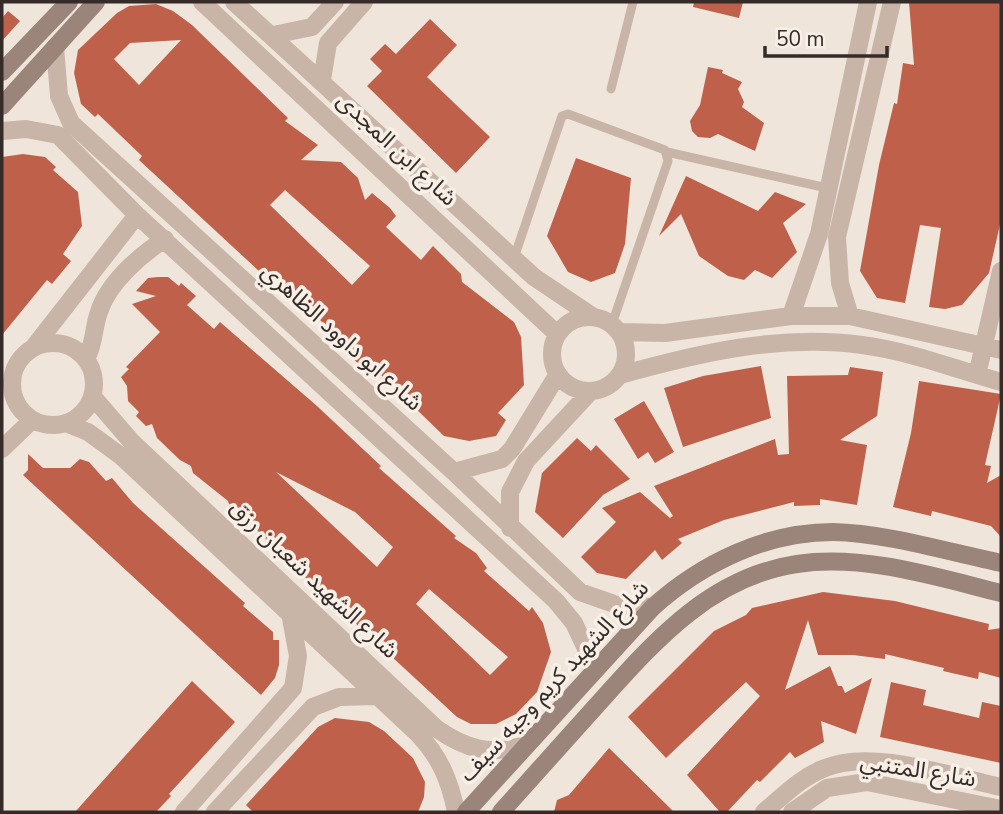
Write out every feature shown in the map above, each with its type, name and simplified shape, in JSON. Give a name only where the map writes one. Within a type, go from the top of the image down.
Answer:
[{"type":"street","points":[[2,72],[69,2]]},
{"type":"street","points":[[2,106],[96,2]]},
{"type":"street","name":"شارع ابن المجدى","points":[[202,2],[557,334]]},
{"type":"street","name":"شارع ابن المجدى","points":[[234,2],[514,258],[550,289],[592,316]]},
{"type":"street","points":[[273,35],[312,27],[335,2]]},
{"type":"street","points":[[322,80],[328,43],[364,2]]},
{"type":"street","points":[[792,316],[819,234],[868,2]]},
{"type":"street","points":[[850,316],[840,283],[838,237],[892,2]]},
{"type":"street","points":[[312,27],[328,43]]},
{"type":"street","name":"شارع ابو داوود الظاهري","points":[[55,47],[64,129],[137,215],[556,601],[574,623],[595,668]]},
{"type":"street","points":[[2,131],[64,129]]},
{"type":"street","name":"شارع ابو داوود الظاهري","points":[[64,129],[454,472],[580,592],[617,605],[653,607]]},
{"type":"street","points":[[33,348],[62,344],[86,359],[94,377],[93,397],[79,418],[56,426],[32,420],[15,402],[7,382],[16,366],[137,215]]},
{"type":"street","points":[[819,234],[838,237]]},
{"type":"street","points":[[86,359],[96,338],[98,314],[104,299],[116,282],[165,239]]},
{"type":"street","points":[[977,375],[993,348],[1001,271]]},
{"type":"street","points":[[993,348],[850,316],[792,316],[665,333],[616,328],[592,316],[578,317],[557,334],[552,347],[558,374],[567,384],[591,391],[602,389],[620,375],[702,352],[784,343],[861,344],[1001,382]]},
{"type":"street","points":[[616,328],[627,354],[620,375]]},
{"type":"street","points":[[454,472],[502,458],[513,449],[558,374]]},
{"type":"street","points":[[510,528],[510,492],[526,461],[591,391]]},
{"type":"street","name":"شارع الشهيد شعبان رزق","points":[[93,397],[131,441],[340,650],[377,696],[424,740],[438,758],[453,793],[456,812]]},
{"type":"street","points":[[2,449],[32,420]]},
{"type":"street","name":"شارع الشهيد شعبان رزق","points":[[68,424],[88,432],[121,456],[290,613],[437,729],[455,741],[489,752],[524,745]]},
{"type":"street","name":"شارع الشهيد كريم وجيه سيف","points":[[466,812],[524,745],[653,607],[679,584],[703,569],[755,547],[793,537],[832,532],[862,535],[1001,563]]},
{"type":"street","name":"شارع الشهيد كريم وجيه سيف","points":[[501,812],[676,622],[711,595],[737,582],[796,564],[827,562],[894,568],[1001,593]]},
{"type":"street","points":[[184,812],[293,688],[298,656],[290,613]]},
{"type":"street","points":[[215,812],[313,707],[340,697],[377,696]]},
{"type":"street","name":"شارع المتنبي","points":[[764,812],[807,776],[841,762],[882,762],[1001,787]]},
{"type":"street","name":"شارع المتنبي","points":[[792,812],[827,788],[867,782],[1001,809]]},
{"type":"lane","points":[[611,89],[633,2]]},
{"type":"lane","points":[[514,258],[562,116],[568,114],[667,152],[827,188]]},
{"type":"lane","points":[[616,328],[668,160],[667,152]]},
{"type":"building","points":[[694,2],[743,2],[739,18],[693,7]]},
{"type":"building","points":[[909,2],[1001,2],[1001,220],[989,273],[962,305],[945,309],[929,307],[941,228],[920,225],[905,303],[877,298],[860,271],[879,165],[894,103],[897,104],[903,63],[914,65]]},
{"type":"building","points":[[156,4],[173,11],[192,25],[288,118],[285,121],[318,145],[301,160],[341,162],[358,178],[365,200],[372,193],[390,208],[396,216],[386,227],[421,260],[433,246],[461,274],[462,282],[514,322],[521,337],[524,385],[498,413],[506,420],[496,436],[469,441],[444,436],[381,375],[376,380],[320,326],[323,323],[300,300],[277,280],[273,284],[139,160],[142,156],[98,114],[95,117],[81,104],[74,73],[78,50],[117,13],[129,6]],"holes":[[[181,40],[139,85],[114,59],[130,43]],[[285,190],[370,266],[352,285],[270,205]]]},
{"type":"building","points":[[8,11],[20,21],[2,41],[2,18]]},
{"type":"building","points":[[430,19],[457,45],[427,77],[490,137],[456,173],[367,86],[382,71],[370,59],[385,44],[396,54]]},
{"type":"building","points":[[708,67],[723,70],[722,73],[742,82],[738,89],[744,102],[742,107],[764,123],[755,151],[718,134],[710,138],[698,137],[692,131],[690,121],[700,105]]},
{"type":"building","points":[[23,154],[45,157],[56,167],[53,170],[78,192],[82,226],[63,254],[71,261],[52,284],[47,280],[2,335],[2,157]]},
{"type":"building","points":[[576,158],[631,178],[625,244],[615,273],[591,282],[568,272],[547,236]]},
{"type":"building","points":[[686,176],[758,211],[775,192],[806,204],[783,223],[797,252],[772,278],[755,270],[744,280],[728,276],[699,256],[681,214],[659,236]]},
{"type":"building","points":[[168,277],[179,286],[181,283],[196,296],[187,305],[214,329],[220,322],[317,406],[381,466],[379,468],[456,536],[454,538],[476,553],[487,568],[484,571],[529,611],[532,607],[543,623],[551,652],[537,692],[516,714],[496,724],[471,724],[457,717],[339,608],[337,602],[324,595],[267,542],[264,535],[230,507],[228,501],[193,473],[191,466],[180,460],[157,438],[152,424],[146,426],[136,416],[139,412],[128,401],[127,386],[121,377],[129,369],[126,367],[160,332],[132,304],[156,296],[136,291],[148,278]],"holes":[[[276,472],[355,512],[393,547],[377,567]],[[429,589],[508,657],[490,675],[416,604]]]},
{"type":"building","points":[[761,366],[771,418],[683,447],[664,388],[703,376]]},
{"type":"building","points":[[850,367],[883,372],[877,416],[840,440],[867,445],[857,505],[820,499],[820,505],[794,506],[794,502],[724,520],[678,539],[682,543],[662,560],[655,550],[626,579],[597,573],[581,557],[616,522],[602,508],[640,492],[670,518],[673,516],[654,486],[775,439],[778,455],[789,454],[787,376],[848,375]]},
{"type":"building","points":[[919,381],[1001,394],[985,465],[991,466],[987,483],[1001,475],[1001,537],[991,526],[932,511],[931,516],[893,507],[911,433]]},
{"type":"building","points":[[644,401],[674,452],[655,463],[648,452],[638,459],[614,419]]},
{"type":"building","points":[[577,438],[591,451],[596,445],[630,479],[603,495],[563,538],[535,512],[542,473]]},
{"type":"building","points":[[28,454],[43,468],[70,468],[80,459],[89,462],[106,481],[112,478],[133,503],[245,603],[243,606],[273,632],[273,640],[279,640],[279,665],[275,678],[261,695],[23,475],[28,470]]},
{"type":"building","points":[[823,592],[895,601],[989,624],[988,630],[1001,628],[1001,678],[979,672],[978,679],[885,654],[885,659],[818,655],[808,620],[785,690],[830,666],[838,686],[842,686],[845,693],[872,678],[856,734],[821,721],[824,742],[795,758],[790,752],[760,782],[757,780],[727,812],[720,812],[687,775],[760,696],[746,682],[666,758],[628,717],[714,631],[746,615],[752,608]]},
{"type":"building","points":[[192,681],[235,722],[169,794],[171,796],[156,812],[75,812]]},
{"type":"building","points":[[891,682],[926,690],[923,705],[979,718],[982,702],[1001,706],[1001,763],[880,737]]},
{"type":"building","points":[[335,718],[369,722],[384,731],[413,758],[425,782],[424,797],[418,812],[253,812],[246,805],[318,727]]},
{"type":"building","points":[[609,748],[674,812],[554,812],[557,800],[569,795]]}]
